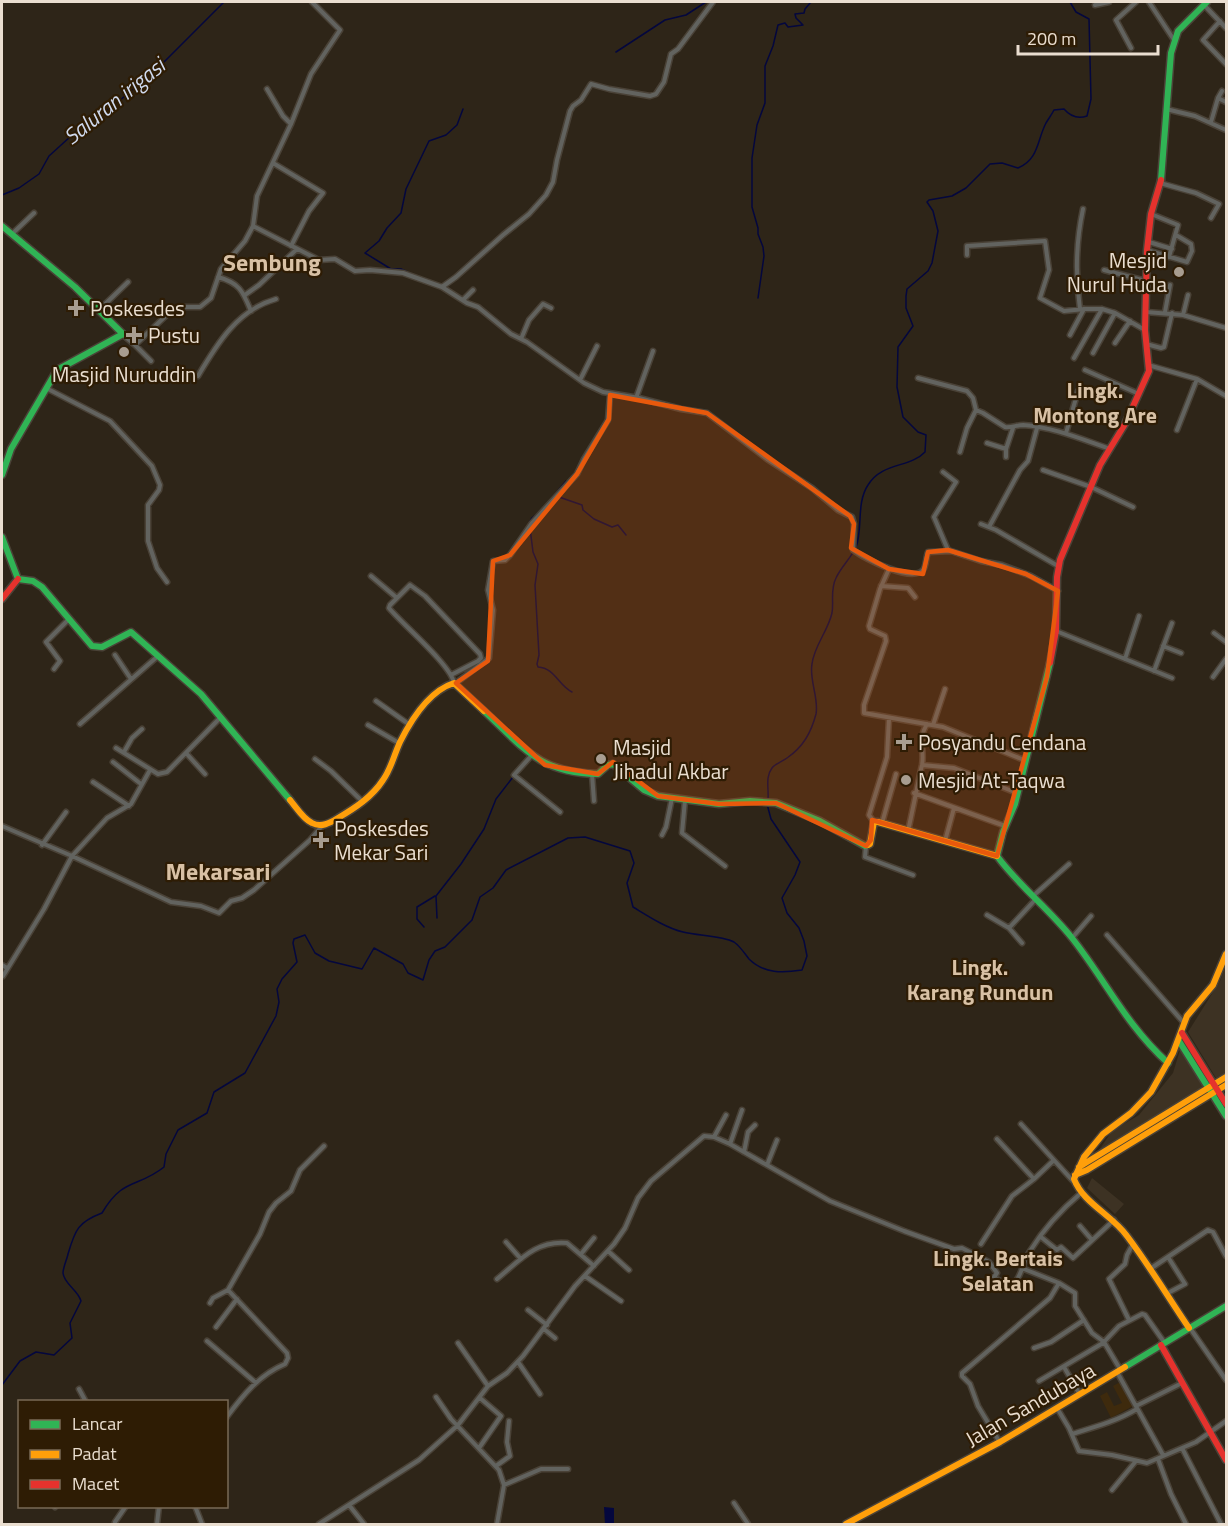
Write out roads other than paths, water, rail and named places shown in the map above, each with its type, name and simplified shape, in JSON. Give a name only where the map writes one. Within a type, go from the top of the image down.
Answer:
[{"type":"main road","points":[[997,856],[1005,826],[1011,815],[1047,677],[1056,631],[1058,566],[1100,465],[1125,424],[1147,378],[1145,312],[1147,250],[1151,214],[1160,183],[1169,65],[1174,40],[1182,27],[1205,3]]},
{"type":"main road","points":[[2,226],[100,309],[121,330],[122,334],[60,367],[45,388],[11,449],[2,475]]},
{"type":"main road","points":[[2,537],[18,579]]},
{"type":"main road","points":[[2,599],[18,579]]},
{"type":"main road","points":[[18,579],[37,583],[89,643],[97,648],[102,648],[129,632],[134,633],[188,680],[309,822],[318,826],[352,810],[380,785],[410,725],[438,690],[447,684],[455,683],[532,755],[552,767],[598,774],[609,764],[615,764],[644,790],[658,796],[719,804],[764,801],[776,803],[812,818],[866,846],[872,840],[874,822],[997,856],[1010,874],[1072,938],[1123,1014],[1148,1045],[1168,1063]]},
{"type":"main road","points":[[1190,1328],[1114,1220],[1075,1187],[1075,1175],[1084,1156],[1103,1134],[1146,1098],[1168,1063],[1179,1041],[1184,1023],[1203,995],[1213,985],[1227,954]]},
{"type":"main road","points":[[1182,1033],[1227,1116]]},
{"type":"main road","points":[[1179,1041],[1227,1104]]},
{"type":"main road","points":[[1075,1175],[1087,1170],[1214,1089],[1227,1077]]},
{"type":"main road","points":[[1214,1089],[1227,1085]]},
{"type":"main road","name":"Jalan Sandubaya","points":[[846,1524],[1000,1442],[1118,1370],[1225,1309]]},
{"type":"main road","points":[[1162,1344],[1227,1460]]},
{"type":"street","points":[[135,345],[172,310],[182,307],[200,307],[206,304],[213,295],[222,266],[245,241],[253,226],[257,196],[291,124],[311,74],[340,30],[312,2]]},
{"type":"street","points":[[441,287],[456,277],[529,214],[546,195],[553,182],[556,160],[570,111],[581,100],[588,87],[593,83],[609,89],[650,96],[656,94],[664,82],[670,54],[678,49],[712,2]]},
{"type":"street","points":[[1095,5],[1109,2]]},
{"type":"street","points":[[1131,48],[1116,21],[1136,2]]},
{"type":"street","points":[[1149,2],[1174,40]]},
{"type":"street","points":[[1205,3],[1227,28]]},
{"type":"street","points":[[1220,21],[1203,40],[1227,64]]},
{"type":"street","points":[[267,90],[283,116],[291,124]]},
{"type":"street","points":[[1211,122],[1222,91]]},
{"type":"street","points":[[1218,98],[1227,102]]},
{"type":"street","points":[[1166,108],[1187,113],[1227,130]]},
{"type":"street","points":[[273,163],[323,193],[309,211],[291,246]]},
{"type":"street","points":[[1160,183],[1196,193],[1227,207]]},
{"type":"street","points":[[1211,218],[1220,204]]},
{"type":"street","points":[[1070,335],[1082,309],[1077,285],[1077,244],[1083,209]]},
{"type":"street","points":[[12,234],[34,213]]},
{"type":"street","points":[[1151,214],[1177,223],[1169,257]]},
{"type":"street","points":[[253,226],[319,260],[335,259],[352,270],[403,273],[441,287],[478,307],[506,330],[580,380],[610,395],[705,412],[767,459],[812,488],[838,510],[852,517],[853,550],[889,569],[921,572],[928,552],[948,550],[1026,574],[1058,591]]},
{"type":"street","points":[[1147,250],[1186,262],[1192,253],[1190,243],[1176,235]]},
{"type":"street","points":[[967,255],[967,246],[1045,241],[1047,242],[1049,270],[1040,297],[1064,311],[1102,309],[1115,313],[1145,330]]},
{"type":"street","points":[[1149,242],[1172,249]]},
{"type":"street","points":[[245,295],[297,249]]},
{"type":"street","points":[[1104,270],[1146,281]]},
{"type":"street","points":[[218,277],[233,282],[245,295],[251,311]]},
{"type":"street","points":[[100,309],[128,282]]},
{"type":"street","points":[[1165,312],[1170,285]]},
{"type":"street","points":[[463,300],[473,290]]},
{"type":"street","points":[[1183,315],[1188,295]]},
{"type":"street","points":[[198,376],[227,332],[251,311],[276,299]]},
{"type":"street","points":[[521,339],[529,320],[543,304],[550,308]]},
{"type":"street","points":[[1074,358],[1102,309]]},
{"type":"street","points":[[1145,312],[1183,315],[1227,328]]},
{"type":"street","points":[[1093,353],[1115,313]]},
{"type":"street","points":[[1145,344],[1164,347],[1172,314]]},
{"type":"street","points":[[1115,344],[1130,321]]},
{"type":"street","points":[[122,334],[151,361]]},
{"type":"street","points":[[580,380],[597,346]]},
{"type":"street","points":[[636,398],[653,351]]},
{"type":"street","points":[[1148,365],[1197,379],[1227,396]]},
{"type":"street","points":[[1085,370],[1139,394]]},
{"type":"street","points":[[918,378],[967,391],[973,398],[976,410],[967,428],[960,452]]},
{"type":"street","points":[[1178,430],[1197,379]]},
{"type":"street","points":[[45,388],[110,421],[152,466],[160,485],[158,493],[148,505],[148,541],[157,568],[167,582]]},
{"type":"street","points":[[1066,433],[1078,391]]},
{"type":"street","points":[[451,675],[478,661],[481,658],[480,654],[429,600],[411,585],[390,605],[389,609],[451,675],[455,683],[489,658],[494,610],[488,590],[493,561],[505,560],[508,557],[532,523],[577,474],[608,420],[610,395]]},
{"type":"street","points":[[976,410],[1003,427],[1022,425],[1055,430],[1110,449]]},
{"type":"street","points":[[1006,457],[1006,449],[1013,427]]},
{"type":"street","points":[[989,527],[1020,470],[1028,461],[1037,428]]},
{"type":"street","points":[[987,443],[1006,449]]},
{"type":"street","points":[[1043,470],[1091,487],[1133,507]]},
{"type":"street","points":[[943,472],[956,482],[934,517],[948,550]]},
{"type":"street","points":[[981,524],[1058,566]]},
{"type":"street","points":[[889,569],[881,586],[869,626],[870,629],[885,636],[886,642],[863,708],[866,713],[943,727],[1024,760]]},
{"type":"street","points":[[371,576],[397,598]]},
{"type":"street","points":[[881,586],[908,588],[915,597]]},
{"type":"street","points":[[1125,659],[1139,616]]},
{"type":"street","points":[[54,669],[60,661],[46,642],[69,619]]},
{"type":"street","points":[[1154,671],[1173,623]]},
{"type":"street","points":[[1056,631],[1172,678]]},
{"type":"street","points":[[1214,633],[1227,642]]},
{"type":"street","points":[[1163,646],[1181,653]]},
{"type":"street","points":[[114,655],[131,679]]},
{"type":"street","points":[[80,724],[158,656]]},
{"type":"street","points":[[1213,677],[1227,659]]},
{"type":"street","points":[[933,725],[945,689]]},
{"type":"street","points":[[376,701],[410,725]]},
{"type":"street","points":[[116,748],[158,774],[167,772],[220,718]]},
{"type":"street","points":[[874,822],[869,815],[888,754],[889,718]]},
{"type":"street","points":[[908,831],[922,765],[921,738],[927,724]]},
{"type":"street","points":[[368,725],[399,743]]},
{"type":"street","points":[[124,752],[132,738],[142,729]]},
{"type":"street","points":[[186,753],[206,774]]},
{"type":"street","points":[[532,755],[515,776],[560,812]]},
{"type":"street","points":[[315,759],[363,802]]},
{"type":"street","points":[[113,762],[141,784]]},
{"type":"street","points":[[922,765],[954,768],[1017,792]]},
{"type":"street","points":[[3,976],[44,909],[72,856],[107,818],[129,806],[150,770]]},
{"type":"street","points":[[591,774],[594,801]]},
{"type":"street","points":[[882,823],[896,774]]},
{"type":"street","points":[[93,782],[129,806]]},
{"type":"street","points":[[915,794],[1005,826]]},
{"type":"street","points":[[662,835],[672,798]]},
{"type":"street","points":[[685,800],[682,833],[725,866]]},
{"type":"street","points":[[945,841],[954,808]]},
{"type":"street","points":[[42,845],[66,812]]},
{"type":"street","points":[[2,826],[171,902],[201,906],[219,913],[231,901],[242,898],[254,890],[310,840],[322,826]]},
{"type":"street","points":[[866,846],[865,858],[912,875]]},
{"type":"street","points":[[1009,928],[1034,898],[1069,864]]},
{"type":"street","points":[[987,915],[1009,928],[1022,942]]},
{"type":"street","points":[[1072,938],[1091,916]]},
{"type":"street","points":[[1107,935],[1184,1023]]},
{"type":"street","points":[[2,965],[7,968]]},
{"type":"street","points":[[730,1144],[742,1110]]},
{"type":"street","points":[[714,1137],[726,1115]]},
{"type":"street","points":[[1021,1124],[1053,1161],[1075,1175]]},
{"type":"street","points":[[744,1152],[748,1132],[755,1125]]},
{"type":"street","points":[[319,1524],[327,1523],[349,1504],[419,1460],[458,1425],[488,1386],[518,1362],[568,1296],[620,1237],[638,1198],[651,1181],[706,1136],[730,1144],[830,1201],[954,1249],[962,1248],[989,1262],[997,1273],[994,1277],[1010,1287],[1024,1269],[1023,1266],[1029,1252],[1041,1236],[1081,1193]]},
{"type":"street","points":[[997,1138],[1034,1179]]},
{"type":"street","points":[[767,1165],[777,1140]]},
{"type":"street","points":[[210,1303],[213,1298],[228,1290],[260,1234],[269,1212],[291,1191],[300,1170],[324,1146]]},
{"type":"street","points":[[981,1244],[1012,1196],[1053,1161]]},
{"type":"street","points":[[1041,1236],[1056,1250],[1061,1247],[1073,1257],[1114,1220]]},
{"type":"street","points":[[1080,1226],[1092,1240]]},
{"type":"street","points":[[1150,1269],[1208,1230],[1213,1232],[1227,1256]]},
{"type":"street","points":[[581,1254],[594,1238]]},
{"type":"street","points":[[506,1242],[521,1259]]},
{"type":"street","points":[[497,1279],[543,1244],[567,1243],[594,1266]]},
{"type":"street","points":[[1129,1320],[1109,1279],[1125,1264],[1126,1256],[1133,1244]]},
{"type":"street","points":[[608,1251],[628,1270]]},
{"type":"street","points":[[1166,1294],[1185,1284],[1168,1257]]},
{"type":"street","points":[[1024,1269],[1059,1283],[1075,1293],[1075,1305],[1094,1335],[1104,1342],[1136,1408],[1163,1455]]},
{"type":"street","points":[[585,1276],[621,1300]]},
{"type":"street","points":[[1000,1442],[978,1406],[973,1388],[962,1376],[962,1372],[1050,1298],[1059,1283]]},
{"type":"street","points":[[228,1290],[288,1355],[285,1364],[270,1370],[228,1416]]},
{"type":"street","points":[[216,1328],[237,1299]]},
{"type":"street","points":[[528,1310],[555,1338]]},
{"type":"street","points":[[1040,1381],[1104,1342],[1119,1326],[1142,1314],[1145,1315],[1162,1344]]},
{"type":"street","points":[[1034,1348],[1051,1342],[1084,1320]]},
{"type":"street","points":[[1190,1328],[1227,1380]]},
{"type":"street","points":[[207,1341],[256,1383]]},
{"type":"street","points":[[458,1343],[488,1386]]},
{"type":"street","points":[[518,1362],[540,1394]]},
{"type":"street","points":[[1064,1367],[1080,1394]]},
{"type":"street","points":[[1072,1434],[1115,1421],[1182,1383]]},
{"type":"street","points":[[79,1389],[85,1400]]},
{"type":"street","points":[[436,1397],[445,1412],[496,1466],[504,1485],[497,1524]]},
{"type":"street","points":[[479,1448],[501,1416],[480,1398]]},
{"type":"street","points":[[1057,1407],[1081,1452],[1112,1455],[1147,1463],[1211,1433],[1227,1421]]},
{"type":"street","points":[[496,1466],[510,1456],[507,1442],[509,1421]]},
{"type":"street","points":[[1182,1448],[1221,1524]]},
{"type":"street","points":[[1158,1459],[1171,1494],[1186,1524]]},
{"type":"street","points":[[1112,1490],[1137,1461]]},
{"type":"street","points":[[504,1485],[541,1469],[568,1468]]},
{"type":"street","points":[[734,1503],[748,1524]]},
{"type":"street","points":[[349,1504],[364,1524]]},
{"type":"street","points":[[116,1522],[125,1508]]},
{"type":"street","points":[[157,1524],[159,1508]]},
{"type":"street","points":[[196,1508],[202,1524]]},
{"type":"waterway","name":"Saluran irigasi","points":[[2,195],[19,188],[39,174],[49,156],[82,126],[113,106],[156,70],[224,2]]},
{"type":"waterway","points":[[616,52],[665,20],[686,15],[706,2]]},
{"type":"waterway","points":[[758,298],[764,256],[752,207],[752,158],[757,125],[765,103],[765,66],[778,25],[785,23],[788,27],[803,25],[795,14],[804,13],[811,2]]},
{"type":"waterway","points":[[768,799],[770,772],[802,744],[814,721],[817,708],[811,670],[813,657],[832,613],[834,582],[856,547],[864,492],[881,472],[912,461],[925,452],[926,435],[918,432],[903,417],[897,387],[898,347],[913,326],[906,308],[907,289],[928,271],[932,263],[938,231],[933,211],[927,202],[952,196],[966,188],[990,164],[1002,163],[1018,168],[1025,164],[1034,154],[1043,129],[1054,110],[1064,109],[1074,116],[1087,116],[1091,99],[1089,19],[1076,12],[1070,2]]},
{"type":"waterway","points":[[416,276],[401,269],[391,269],[365,253],[379,241],[401,213],[406,189],[429,141],[446,135],[457,125],[463,109]]},
{"type":"waterway","points":[[529,523],[566,481]]},
{"type":"waterway","points":[[559,497],[582,505],[583,510],[594,519],[612,527],[618,525],[626,535]]},
{"type":"waterway","points":[[530,528],[533,552],[538,564],[535,585],[539,655],[537,664],[538,667],[549,670],[572,692]]},
{"type":"waterway","points":[[437,918],[436,896],[484,829],[496,799],[513,777]]},
{"type":"waterway","points":[[2,1385],[20,1361],[36,1352],[54,1355],[72,1338],[70,1323],[81,1301],[63,1273],[76,1233],[88,1220],[102,1213],[124,1188],[155,1174],[164,1167],[166,1154],[178,1130],[207,1113],[214,1092],[245,1073],[276,1016],[279,1002],[277,989],[282,979],[297,962],[294,939],[305,935],[315,953],[329,961],[362,969],[374,948],[403,964],[408,973],[423,980],[429,960],[435,951],[445,947],[472,920],[480,897],[493,888],[506,870],[568,838],[585,837],[630,851],[634,863],[627,883],[633,907],[677,930],[734,942],[749,959],[767,970],[781,972],[802,970],[807,956],[804,941],[799,928],[787,913],[782,898],[800,862],[771,819],[767,804]]},
{"type":"waterway","points":[[424,927],[417,919],[417,907],[435,896]]},
{"type":"place","name":"Mesjid Nurul Huda","points":[[1179,272]]},
{"type":"place","name":"Poskesdes","points":[[76,308]]},
{"type":"place","name":"Pustu","points":[[134,335]]},
{"type":"place","name":"Masjid Nuruddin","points":[[124,352]]},
{"type":"place","name":"Posyandu Cendana","points":[[904,742]]},
{"type":"place","name":"Masjid Jihadul Akbar","points":[[601,759]]},
{"type":"place","name":"Mesjid At-Taqwa","points":[[906,780]]},
{"type":"place","name":"Poskesdes Mekar Sari","points":[[321,840]]},
{"type":"district","name":"Sembung","points":[[272,262]]},
{"type":"district","name":"Lingk. Montong Are","points":[[1095,402]]},
{"type":"district","name":"Mekarsari","points":[[218,871]]},
{"type":"district","name":"Lingk. Karang Rundun","points":[[980,980]]},
{"type":"district","name":"Lingk. Bertais Selatan","points":[[998,1270]]}]
